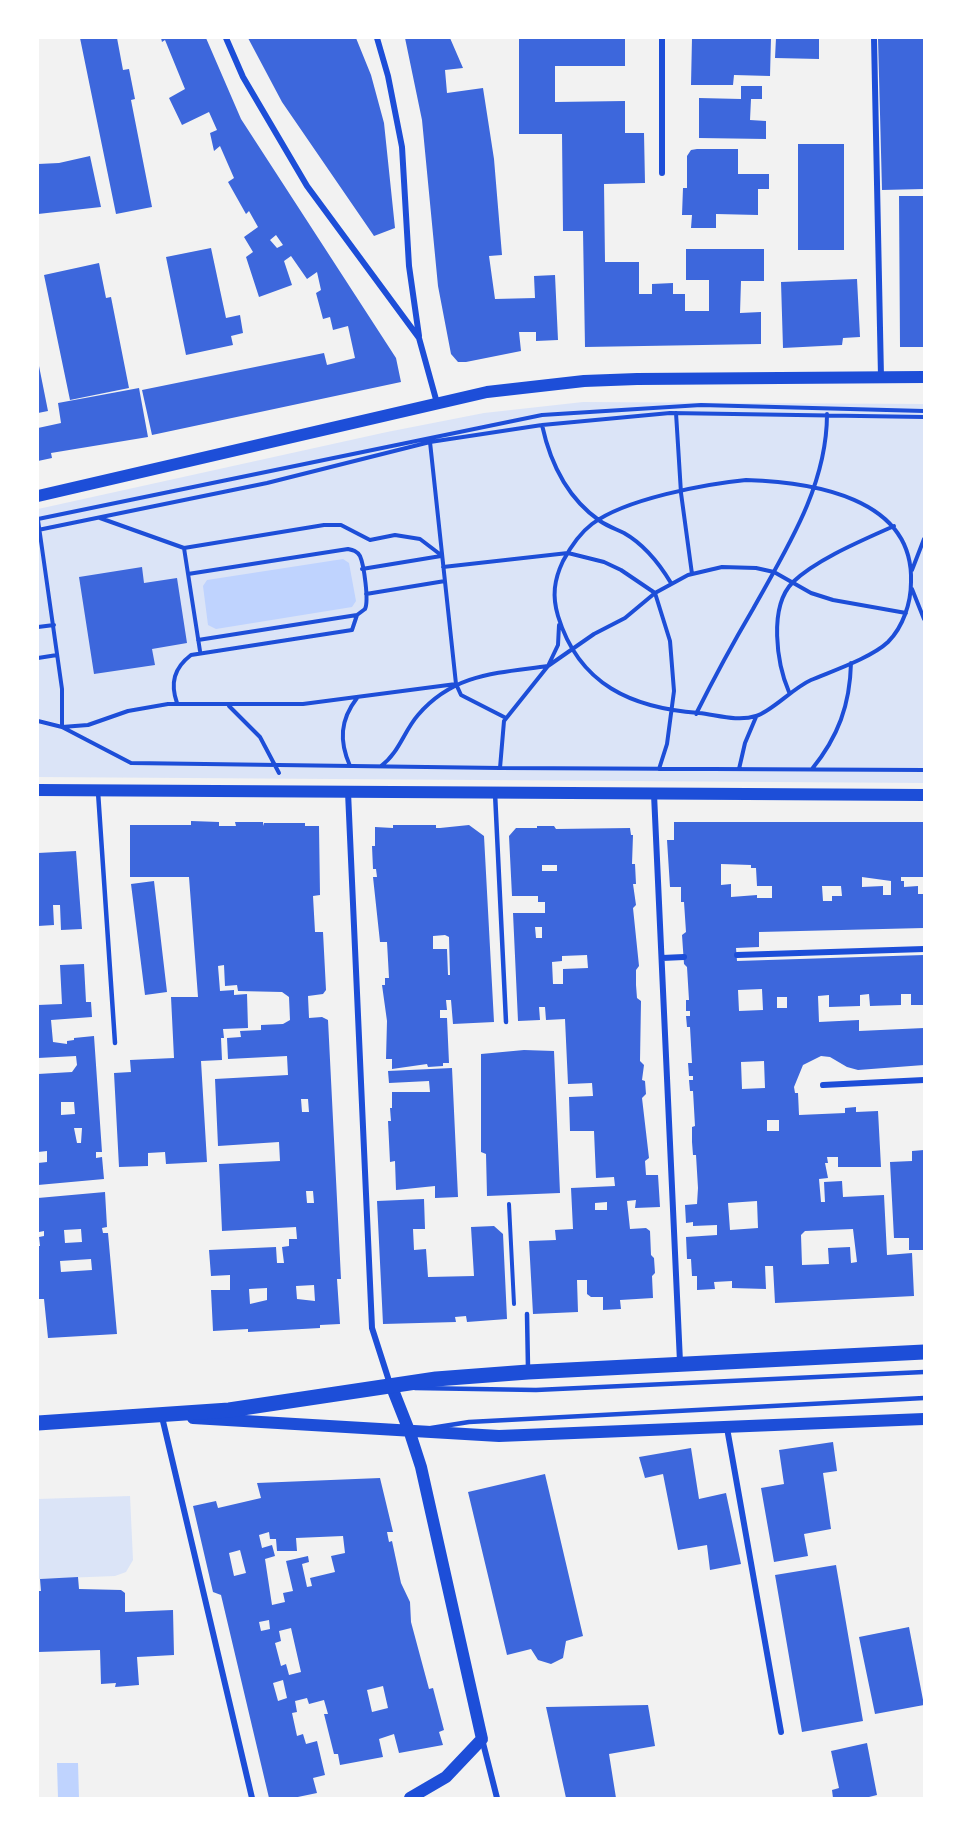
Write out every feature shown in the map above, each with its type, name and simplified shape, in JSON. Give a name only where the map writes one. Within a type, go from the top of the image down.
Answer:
[{"type":"main road","points":[[38,496],[487,392],[584,381],[924,377]]},
{"type":"main road","points":[[38,790],[924,795]]},
{"type":"main road","points":[[38,1423],[162,1417],[290,1402],[391,1385],[528,1372],[924,1352]]},
{"type":"main road","points":[[391,1385],[411,1433],[425,1486],[482,1739],[446,1777],[410,1798]]},
{"type":"main road","points":[[162,1417],[411,1433],[499,1436],[924,1419]]},
{"type":"street","points":[[226,38],[243,77],[307,186],[419,339]]},
{"type":"street","points":[[378,38],[402,147],[409,266],[419,339],[437,404]]},
{"type":"street","points":[[662,38],[662,173]]},
{"type":"street","points":[[874,38],[881,377]]},
{"type":"street","points":[[348,792],[372,1328],[391,1385]]},
{"type":"street","points":[[654,794],[680,1365]]},
{"type":"street","points":[[737,955],[924,949]]},
{"type":"street","points":[[662,958],[684,957]]},
{"type":"street","points":[[823,1085],[924,1080]]},
{"type":"street","points":[[162,1417],[252,1798]]},
{"type":"street","points":[[727,1428],[781,1732]]},
{"type":"street","points":[[482,1739],[496,1798]]},
{"type":"lane","points":[[98,790],[115,1043]]},
{"type":"lane","points":[[495,793],[506,1022]]},
{"type":"lane","points":[[526,1314],[528,1372]]},
{"type":"lane","points":[[391,1385],[440,1390],[536,1390],[924,1372]]},
{"type":"lane","points":[[411,1433],[469,1422],[924,1398]]},
{"type":"path","points":[[62,727],[62,689],[38,520],[542,415],[701,405],[924,411]]},
{"type":"path","points":[[38,530],[267,483],[430,442],[542,424],[676,413],[924,417]]},
{"type":"path","points":[[676,413],[681,493],[692,574]]},
{"type":"path","points":[[696,714],[796,533],[825,453],[827,414]]},
{"type":"path","points":[[542,424],[552,462],[571,494],[599,520],[635,540],[661,567],[671,583]]},
{"type":"path","points":[[430,442],[456,684],[460,694],[506,718]]},
{"type":"path","points":[[500,768],[502,727],[506,718],[548,666],[558,645],[559,621],[553,588],[568,553],[579,538],[599,520],[640,502],[717,483],[746,480],[776,481],[835,492],[888,519],[894,526],[905,546],[916,604],[924,619]]},
{"type":"path","points":[[98,518],[184,548],[324,525],[341,525],[370,540],[395,535],[420,539],[442,556]]},
{"type":"path","points":[[789,692],[777,658],[776,640],[783,602],[792,583],[847,549],[894,526]]},
{"type":"path","points":[[739,769],[745,743],[757,716],[789,692],[887,643],[906,613],[913,565],[924,539]]},
{"type":"path","points":[[184,548],[200,651]]},
{"type":"path","points":[[188,574],[348,549],[358,553],[366,594],[365,609],[357,615],[198,640]]},
{"type":"path","points":[[444,567],[568,553],[613,566],[639,580],[655,593],[664,616],[674,666],[672,712],[658,769]]},
{"type":"path","points":[[362,569],[442,556]]},
{"type":"path","points":[[62,727],[88,725],[128,711],[177,703],[303,704],[456,684],[475,676],[548,666],[625,618],[671,583],[692,574],[740,566],[774,572],[792,583],[833,600],[906,613]]},
{"type":"path","points":[[366,594],[445,581]]},
{"type":"path","points":[[556,610],[573,650],[602,684],[636,701],[672,712],[729,718],[757,716]]},
{"type":"path","points":[[177,703],[172,686],[177,669],[191,655],[200,651],[352,630],[357,615]]},
{"type":"path","points":[[38,627],[54,625]]},
{"type":"path","points":[[38,658],[57,655]]},
{"type":"path","points":[[812,770],[826,751],[846,709],[851,663]]},
{"type":"path","points":[[381,767],[390,760],[419,714],[456,684]]},
{"type":"path","points":[[350,766],[342,743],[342,731],[349,708],[357,698]]},
{"type":"path","points":[[228,705],[260,737],[276,766],[285,791]]},
{"type":"path","points":[[38,722],[62,727],[131,763],[924,770]]},
{"type":"path","points":[[509,1204],[514,1307],[526,1329]]},
{"type":"shaded area","points":[[583,402],[924,404],[924,783],[38,777],[38,509],[387,432],[484,413]]},
{"type":"shaded area","points":[[130,1496],[133,1560],[126,1572],[115,1576],[38,1579],[38,1499]]},
{"type":"water","points":[[343,559],[349,563],[356,601],[352,607],[216,629],[208,625],[203,586],[207,580]]},
{"type":"water","points":[[57,1763],[78,1763],[79,1798],[58,1798]]},
{"type":"building","points":[[80,38],[117,38],[123,70],[129,69],[135,99],[131,100],[152,207],[116,214]]},
{"type":"building","points":[[161,38],[206,38],[241,119],[396,358],[401,382],[152,435],[142,390],[324,353],[327,365],[355,358],[348,326],[333,330],[330,317],[323,319],[316,293],[321,290],[317,272],[307,279],[291,256],[284,261],[292,285],[259,297],[246,257],[253,252],[244,237],[258,227],[249,211],[246,214],[228,182],[234,178],[220,146],[214,151],[210,133],[217,130],[209,112],[182,125],[169,98],[185,89],[165,40],[162,42]],"holes":[[[276,235],[283,245],[277,248],[270,240]]]},
{"type":"building","points":[[248,38],[356,38],[371,75],[384,123],[395,228],[374,236],[282,102]]},
{"type":"building","points":[[405,38],[450,38],[463,68],[445,70],[447,93],[483,88],[494,159],[502,255],[489,256],[495,299],[535,298],[534,276],[555,275],[558,340],[536,341],[536,332],[519,332],[521,351],[466,362],[458,362],[451,354],[438,286],[422,120]]},
{"type":"building","points":[[519,38],[625,38],[625,66],[555,66],[555,102],[625,101],[625,133],[644,133],[645,183],[604,184],[605,262],[639,262],[639,294],[652,294],[652,284],[673,283],[673,294],[685,294],[685,311],[709,311],[709,280],[686,280],[686,249],[764,249],[764,281],[741,281],[740,313],[761,312],[761,344],[585,347],[583,231],[563,231],[562,134],[519,134]]},
{"type":"building","points":[[692,38],[771,38],[770,76],[734,75],[733,85],[691,85]]},
{"type":"building","points":[[776,38],[819,38],[819,59],[775,58]]},
{"type":"building","points":[[878,38],[924,38],[924,189],[882,190]]},
{"type":"building","points":[[741,86],[762,86],[762,99],[751,99],[750,120],[766,121],[766,139],[699,138],[699,98],[741,99]]},
{"type":"building","points":[[798,144],[844,144],[844,250],[798,250]]},
{"type":"building","points":[[738,149],[738,174],[769,174],[769,189],[758,189],[758,215],[716,214],[716,228],[691,228],[692,215],[682,215],[683,188],[687,188],[687,156],[691,150]]},
{"type":"building","points":[[90,156],[101,207],[38,214],[38,164],[59,163]]},
{"type":"building","points":[[899,196],[924,196],[924,347],[900,347]]},
{"type":"building","points":[[211,248],[226,318],[240,315],[243,333],[231,336],[233,345],[186,355],[166,257]]},
{"type":"building","points":[[99,263],[106,298],[111,297],[129,388],[70,400],[44,275]]},
{"type":"building","points":[[857,279],[860,337],[843,338],[842,345],[783,348],[781,282]]},
{"type":"building","points":[[38,367],[48,411],[38,413]]},
{"type":"building","points":[[139,388],[148,437],[51,453],[52,458],[38,461],[38,428],[61,423],[58,403]]},
{"type":"building","points":[[142,567],[144,583],[177,578],[187,643],[152,649],[155,665],[94,674],[79,577]]},
{"type":"building","points":[[191,821],[219,822],[219,826],[236,826],[235,822],[263,822],[263,826],[264,823],[305,823],[305,826],[319,826],[320,895],[313,896],[315,932],[323,932],[326,990],[323,994],[308,996],[309,1018],[322,1017],[328,1020],[341,1279],[337,1279],[340,1324],[320,1325],[320,1328],[248,1332],[248,1329],[213,1331],[211,1290],[230,1290],[230,1275],[211,1276],[209,1250],[276,1247],[277,1263],[284,1263],[282,1247],[289,1246],[289,1239],[297,1239],[296,1227],[222,1231],[219,1164],[280,1161],[279,1142],[218,1146],[215,1079],[288,1075],[287,1056],[228,1059],[227,1038],[241,1037],[240,1031],[261,1030],[261,1025],[283,1024],[290,1020],[289,997],[282,992],[238,991],[237,985],[225,986],[224,965],[218,966],[220,991],[234,990],[234,995],[247,994],[248,1028],[223,1029],[222,1060],[201,1061],[207,1162],[166,1164],[165,1152],[148,1153],[148,1166],[119,1167],[114,1073],[131,1072],[130,1060],[174,1058],[171,997],[198,997],[189,877],[130,877],[130,825],[191,825]],"holes":[[[301,1099],[308,1099],[309,1112],[302,1112]],[[306,1191],[313,1191],[314,1203],[307,1203]],[[314,1285],[315,1301],[297,1299],[296,1286]],[[267,1288],[267,1300],[250,1304],[249,1289]]]},
{"type":"building","points":[[674,822],[924,822],[924,877],[901,877],[901,881],[904,881],[904,887],[918,886],[918,894],[924,894],[924,928],[759,932],[759,947],[736,948],[737,961],[924,955],[924,1005],[911,1005],[911,994],[901,994],[901,1005],[870,1006],[869,994],[860,995],[860,1006],[829,1007],[829,995],[818,996],[819,1022],[859,1020],[859,1031],[924,1028],[924,1065],[858,1070],[847,1067],[830,1057],[821,1056],[803,1065],[794,1087],[795,1093],[798,1093],[799,1115],[845,1113],[845,1108],[856,1107],[856,1112],[878,1111],[881,1167],[838,1167],[838,1157],[827,1157],[828,1163],[825,1163],[828,1178],[819,1179],[821,1202],[825,1202],[824,1182],[842,1181],[843,1197],[884,1195],[887,1255],[912,1253],[914,1296],[775,1303],[773,1266],[765,1266],[766,1289],[732,1288],[732,1281],[714,1282],[715,1289],[697,1290],[697,1276],[692,1276],[691,1259],[687,1259],[686,1237],[717,1235],[717,1225],[693,1226],[693,1222],[686,1223],[685,1205],[697,1204],[698,1188],[696,1155],[693,1155],[692,1142],[692,1127],[695,1126],[693,1091],[690,1091],[689,1080],[693,1080],[693,1076],[689,1076],[688,1063],[692,1063],[690,1027],[687,1027],[686,1016],[690,1016],[690,1011],[686,1011],[686,1000],[689,1000],[682,935],[686,932],[684,902],[681,902],[681,887],[670,887],[667,840],[674,840]],"holes":[[[721,864],[751,865],[751,868],[756,868],[757,886],[772,886],[772,898],[757,898],[757,895],[731,897],[731,884],[721,885]],[[862,877],[891,881],[891,895],[883,895],[883,886],[862,887]],[[822,886],[841,886],[842,896],[832,896],[832,901],[823,901]],[[762,989],[763,1010],[739,1011],[738,990]],[[777,997],[787,997],[787,1008],[777,1008]],[[764,1061],[765,1088],[742,1089],[741,1062]],[[767,1120],[779,1120],[779,1131],[767,1131]],[[757,1201],[758,1228],[730,1230],[728,1203]],[[853,1229],[857,1262],[851,1263],[850,1247],[828,1248],[829,1264],[802,1265],[801,1235],[805,1231]]]},
{"type":"building","points":[[393,825],[436,825],[436,828],[440,828],[469,825],[484,836],[494,1022],[453,1024],[451,1000],[446,1000],[447,1010],[440,1010],[440,1018],[447,1018],[449,1063],[443,1063],[443,1066],[428,1067],[427,1064],[392,1069],[392,1059],[386,1059],[387,1021],[382,985],[385,985],[385,978],[389,978],[387,942],[380,942],[373,877],[377,877],[376,869],[373,869],[372,846],[375,846],[375,827],[393,828]],"holes":[[[433,936],[449,937],[450,975],[448,975],[447,949],[433,949]]]},
{"type":"building","points":[[537,826],[554,826],[556,829],[630,828],[631,835],[633,835],[632,864],[635,864],[636,884],[633,884],[636,905],[633,908],[639,966],[636,970],[636,985],[637,998],[641,1001],[640,1061],[644,1065],[642,1080],[645,1081],[646,1094],[642,1098],[649,1158],[645,1161],[646,1175],[658,1175],[660,1207],[635,1208],[636,1200],[627,1201],[630,1229],[646,1228],[650,1231],[651,1255],[654,1258],[655,1273],[652,1276],[653,1298],[620,1300],[621,1309],[603,1310],[603,1297],[591,1297],[587,1294],[587,1280],[577,1280],[578,1312],[533,1314],[529,1241],[556,1240],[555,1230],[573,1229],[571,1188],[615,1186],[614,1177],[596,1178],[594,1131],[570,1131],[569,1097],[593,1096],[592,1083],[568,1084],[565,1019],[546,1020],[545,1007],[539,1007],[540,1020],[518,1021],[513,913],[545,913],[545,902],[538,902],[538,896],[512,896],[509,836],[516,828],[537,828]],"holes":[[[542,865],[557,865],[557,871],[542,871]],[[535,927],[542,927],[542,938],[536,938]],[[587,955],[588,968],[563,969],[563,984],[553,984],[552,962],[562,961],[562,956]],[[607,1202],[607,1210],[595,1210],[595,1203]]]},
{"type":"building","points":[[76,851],[82,929],[61,930],[60,905],[53,905],[54,925],[38,926],[38,853]]},
{"type":"building","points":[[154,881],[167,992],[145,995],[131,884]]},
{"type":"building","points":[[84,964],[86,1002],[91,1002],[92,1017],[51,1020],[53,1042],[67,1044],[67,1041],[74,1040],[74,1038],[94,1036],[102,1152],[96,1152],[96,1158],[102,1157],[104,1179],[38,1185],[38,1163],[47,1162],[47,1151],[38,1152],[38,1074],[72,1072],[77,1065],[76,1056],[38,1058],[38,1005],[62,1004],[60,965]],"holes":[[[61,1102],[74,1102],[75,1114],[61,1115]],[[74,1128],[82,1128],[81,1143],[77,1143]]]},
{"type":"building","points":[[524,1050],[554,1051],[560,1193],[487,1196],[486,1154],[481,1152],[481,1054]]},
{"type":"building","points":[[452,1068],[458,1197],[435,1198],[435,1186],[396,1190],[395,1161],[390,1162],[388,1121],[391,1121],[392,1092],[430,1092],[429,1081],[389,1083],[388,1071]]},
{"type":"building","points":[[924,1150],[924,1250],[909,1250],[909,1238],[894,1238],[890,1162],[912,1161],[912,1151]]},
{"type":"building","points":[[105,1192],[107,1227],[102,1228],[103,1233],[108,1233],[117,1334],[48,1338],[44,1299],[38,1299],[38,1246],[40,1246],[39,1237],[44,1236],[44,1231],[39,1232],[38,1198]],"holes":[[[81,1229],[82,1242],[65,1243],[64,1230]],[[91,1259],[92,1270],[61,1272],[60,1261]]]},
{"type":"building","points":[[424,1199],[425,1229],[413,1229],[414,1250],[426,1249],[428,1277],[474,1276],[471,1227],[494,1226],[503,1234],[507,1319],[467,1322],[466,1316],[455,1317],[456,1322],[383,1324],[377,1201]]},
{"type":"building","points":[[833,1442],[837,1471],[823,1473],[831,1529],[804,1534],[808,1556],[774,1562],[761,1488],[784,1484],[779,1450]]},
{"type":"building","points":[[691,1448],[699,1499],[726,1493],[741,1564],[710,1570],[707,1545],[678,1550],[663,1474],[645,1478],[639,1457]]},
{"type":"building","points":[[545,1474],[583,1636],[566,1641],[563,1658],[551,1664],[538,1660],[531,1649],[507,1655],[468,1492]]},
{"type":"building","points":[[380,1478],[393,1532],[387,1532],[389,1542],[392,1541],[401,1583],[410,1602],[411,1622],[429,1689],[433,1688],[444,1730],[439,1732],[443,1745],[399,1753],[394,1734],[379,1739],[383,1757],[340,1765],[338,1754],[334,1754],[324,1714],[328,1714],[324,1700],[309,1704],[307,1698],[295,1701],[297,1712],[292,1713],[297,1736],[303,1734],[306,1744],[317,1741],[325,1775],[313,1778],[317,1793],[293,1798],[269,1798],[221,1595],[213,1592],[193,1506],[216,1501],[218,1508],[261,1498],[257,1483]],"holes":[[[269,1532],[270,1539],[276,1539],[277,1551],[297,1551],[296,1538],[343,1536],[345,1553],[331,1556],[335,1572],[310,1578],[312,1586],[307,1587],[302,1564],[309,1562],[308,1556],[286,1561],[293,1591],[283,1593],[285,1602],[272,1605],[265,1559],[275,1556],[272,1545],[262,1548],[259,1535]],[[240,1550],[246,1573],[234,1576],[229,1553]],[[269,1620],[270,1629],[261,1631],[259,1622]],[[291,1628],[301,1672],[289,1675],[286,1664],[281,1666],[275,1643],[281,1641],[279,1631]],[[283,1680],[287,1698],[278,1701],[273,1683]],[[383,1686],[388,1708],[372,1712],[367,1690]]]},
{"type":"building","points":[[836,1565],[863,1721],[802,1732],[775,1575]]},
{"type":"building","points":[[78,1577],[79,1589],[121,1590],[125,1593],[125,1612],[173,1610],[174,1655],[137,1657],[139,1685],[115,1687],[116,1683],[101,1684],[100,1650],[38,1652],[40,1579]]},
{"type":"building","points":[[909,1627],[924,1705],[875,1714],[859,1637]]},
{"type":"building","points":[[648,1705],[655,1746],[609,1754],[616,1798],[566,1798],[546,1707]]},
{"type":"building","points":[[867,1743],[877,1795],[865,1798],[833,1798],[832,1790],[839,1788],[831,1751]]}]
